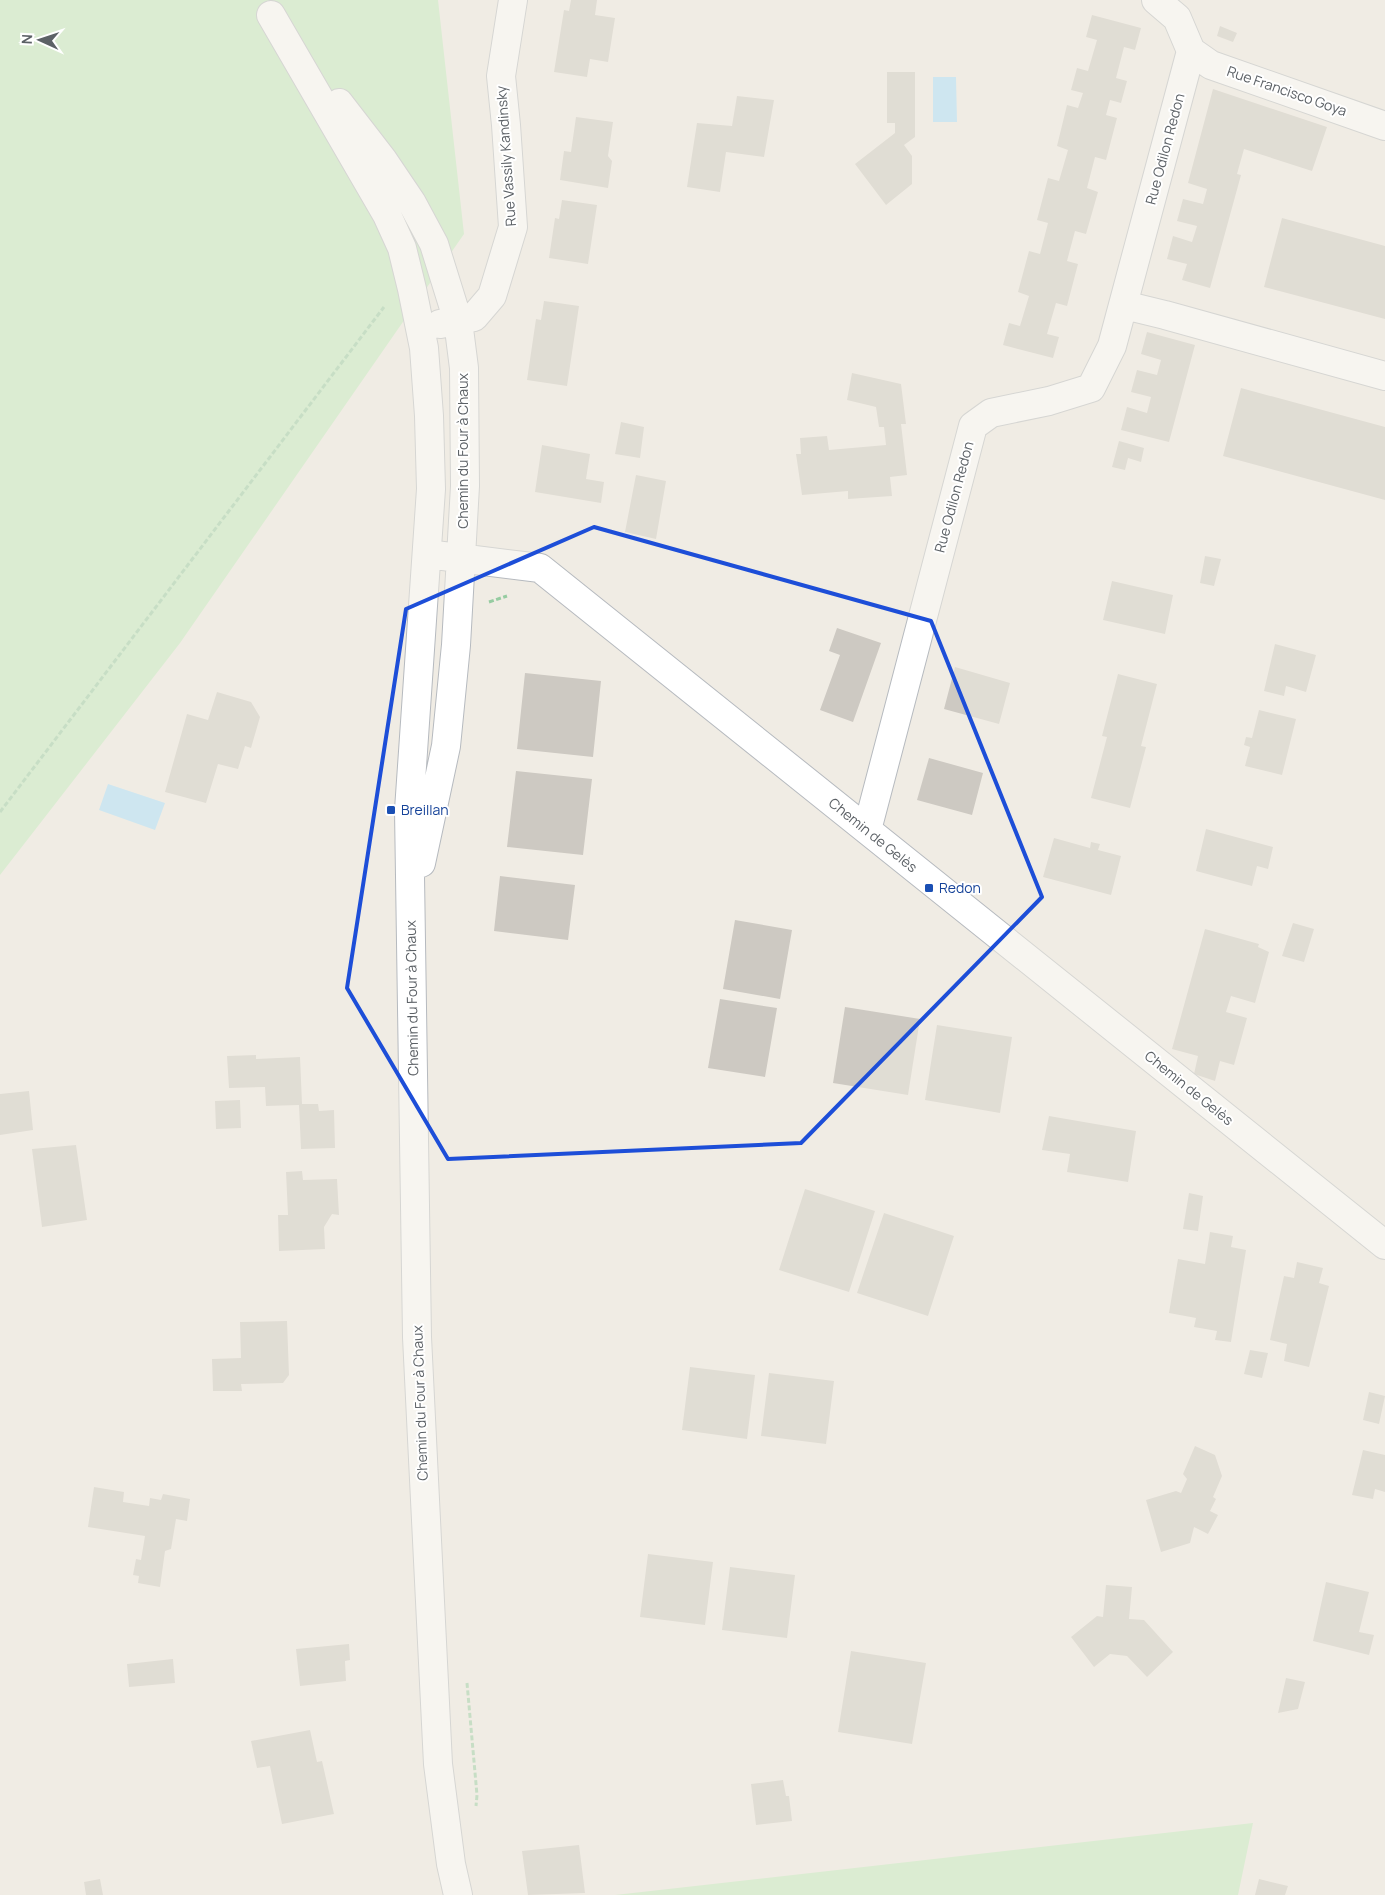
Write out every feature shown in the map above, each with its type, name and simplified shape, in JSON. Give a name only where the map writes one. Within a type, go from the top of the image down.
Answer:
[{"type":"street","name":"Rue Vassily Kandinsky","points":[[419,328],[474,317],[492,296],[512,226],[501,76],[513,0]]},
{"type":"street","points":[[1156,0],[1177,18],[1191,51]]},
{"type":"street","name":"Chemin du Four à Chaux","points":[[266,8],[383,160],[412,203],[434,244],[458,321],[464,368],[466,424],[462,559],[456,645],[446,746],[411,908]]},
{"type":"street","name":"Chemin du Four à Chaux","points":[[266,8],[387,215],[402,248],[426,371],[431,489],[410,801],[416,1337],[438,1764],[451,1864],[458,1895]]},
{"type":"street","name":"Rue Francisco Goya","points":[[1191,51],[1211,65],[1385,126]]},
{"type":"street","name":"Rue Odilon Redon","points":[[867,830],[973,426],[990,413],[1049,401],[1091,388],[1112,346],[1191,51]]},
{"type":"street","points":[[1124,305],[1385,376]]},
{"type":"street","name":"Chemin de Gelès","points":[[427,554],[540,568],[1385,1245]]},
{"type":"path","points":[[0,812],[408,275]]},
{"type":"path","points":[[466,1674],[477,1795],[476,1809]]},
{"type":"highlighted area","points":[[594,527],[931,621],[1042,897],[801,1143],[448,1159],[347,988],[406,609]]},
{"type":"green space","points":[[0,0],[438,0],[464,234],[180,643],[0,875]]},
{"type":"green space","points":[[1253,1823],[1238,1895],[615,1895]]},
{"type":"water","points":[[933,77],[956,77],[957,122],[933,122]]},
{"type":"water","points":[[108,784],[165,803],[155,830],[99,810]]},
{"type":"building","points":[[571,0],[597,0],[595,15],[615,18],[608,62],[590,59],[587,77],[554,72],[564,10],[569,11]]},
{"type":"building","points":[[1092,15],[1141,28],[1135,50],[1124,47],[1116,78],[1127,81],[1121,103],[1110,100],[1106,115],[1117,118],[1106,160],[1095,157],[1087,188],[1098,192],[1086,234],[1075,231],[1067,261],[1078,264],[1067,306],[1056,303],[1047,334],[1059,337],[1053,358],[1003,345],[1009,323],[1020,326],[1029,296],[1018,292],[1029,251],[1040,254],[1048,223],[1037,220],[1048,178],[1059,181],[1068,150],[1057,146],[1067,105],[1078,108],[1083,93],[1071,90],[1077,68],[1088,71],[1097,40],[1086,37]]},
{"type":"building","points":[[1220,26],[1237,33],[1233,42],[1217,36]]},
{"type":"building","points":[[887,72],[915,72],[915,137],[904,145],[912,156],[912,184],[886,205],[855,164],[895,133],[895,123],[887,123]]},
{"type":"building","points":[[1213,89],[1327,127],[1312,171],[1244,149],[1237,174],[1241,175],[1210,288],[1182,280],[1187,264],[1167,259],[1173,236],[1192,242],[1197,226],[1177,221],[1183,199],[1203,204],[1207,189],[1188,183]]},
{"type":"building","points":[[737,96],[774,100],[764,157],[726,152],[720,192],[687,187],[697,123],[732,126]]},
{"type":"building","points":[[576,117],[613,122],[608,156],[612,161],[608,188],[560,180],[564,151],[571,152]]},
{"type":"building","points":[[562,200],[597,205],[588,264],[549,258],[555,218],[559,219]]},
{"type":"building","points":[[1282,218],[1385,246],[1385,319],[1264,287]]},
{"type":"building","points":[[544,301],[579,306],[567,386],[527,380],[536,319],[541,320]]},
{"type":"building","points":[[1147,332],[1195,345],[1169,442],[1121,430],[1127,407],[1147,413],[1151,397],[1131,392],[1137,370],[1157,375],[1161,360],[1141,354]]},
{"type":"building","points":[[852,373],[901,384],[906,424],[901,424],[907,475],[890,477],[892,496],[848,499],[848,491],[802,495],[796,454],[801,454],[800,438],[827,436],[829,450],[886,445],[884,427],[879,427],[876,407],[847,400]]},
{"type":"building","points":[[1241,388],[1385,427],[1385,500],[1223,456]]},
{"type":"building","points":[[621,422],[644,427],[640,458],[615,454]]},
{"type":"building","points":[[1119,441],[1144,448],[1141,462],[1128,458],[1125,470],[1112,467]]},
{"type":"building","points":[[542,445],[590,454],[586,479],[604,482],[601,503],[535,492]]},
{"type":"building","points":[[636,475],[666,481],[656,539],[625,532]]},
{"type":"building","points":[[1205,556],[1221,559],[1214,586],[1200,583]]},
{"type":"building","points":[[1112,581],[1173,595],[1165,634],[1103,620]]},
{"type":"building","points":[[837,628],[881,643],[853,722],[820,710],[840,655],[829,651]]},
{"type":"building","points":[[1275,644],[1316,655],[1306,692],[1286,686],[1284,696],[1264,691]]},
{"type":"building","points":[[955,667],[1010,683],[999,724],[944,709]]},
{"type":"building","points":[[525,673],[601,681],[593,757],[517,749]]},
{"type":"building","points":[[1118,674],[1157,684],[1141,746],[1146,747],[1130,808],[1091,798],[1107,737],[1102,736]]},
{"type":"building","points":[[217,692],[251,702],[260,717],[251,748],[245,746],[238,769],[218,764],[206,803],[165,792],[187,714],[208,720]]},
{"type":"building","points":[[1259,710],[1296,719],[1282,775],[1245,766],[1250,747],[1244,745],[1246,737],[1252,738]]},
{"type":"building","points":[[929,758],[983,773],[972,815],[917,800]]},
{"type":"building","points":[[516,771],[592,779],[583,855],[507,847]]},
{"type":"building","points":[[1206,829],[1273,847],[1268,869],[1257,866],[1252,886],[1196,871]]},
{"type":"building","points":[[1054,838],[1090,848],[1091,842],[1100,844],[1098,850],[1121,856],[1111,895],[1043,877]]},
{"type":"building","points":[[500,876],[575,885],[568,940],[494,931]]},
{"type":"building","points":[[735,920],[792,930],[780,999],[723,989]]},
{"type":"building","points":[[1293,923],[1314,929],[1304,962],[1282,956]]},
{"type":"building","points":[[1205,929],[1259,944],[1258,947],[1269,952],[1255,1003],[1231,996],[1226,1012],[1247,1018],[1234,1065],[1220,1061],[1215,1081],[1194,1074],[1198,1056],[1172,1049]]},
{"type":"building","points":[[720,999],[777,1008],[765,1077],[708,1068]]},
{"type":"building","points":[[845,1007],[920,1019],[908,1095],[833,1083]]},
{"type":"building","points":[[937,1025],[1012,1037],[1000,1113],[925,1100]]},
{"type":"building","points":[[256,1055],[256,1059],[300,1057],[302,1104],[318,1104],[319,1111],[334,1110],[335,1148],[301,1149],[299,1105],[266,1106],[265,1087],[229,1088],[227,1056]]},
{"type":"building","points":[[29,1091],[33,1130],[0,1135],[0,1094]]},
{"type":"building","points":[[240,1100],[241,1128],[216,1129],[215,1101]]},
{"type":"building","points":[[1049,1116],[1136,1131],[1128,1182],[1067,1172],[1070,1154],[1042,1150]]},
{"type":"building","points":[[76,1145],[87,1220],[42,1227],[32,1149]]},
{"type":"building","points":[[302,1171],[303,1180],[337,1179],[339,1215],[332,1214],[324,1227],[325,1249],[279,1251],[278,1215],[288,1215],[286,1172]]},
{"type":"building","points":[[805,1189],[875,1211],[849,1292],[779,1270]]},
{"type":"building","points":[[1189,1193],[1203,1196],[1198,1231],[1183,1229]]},
{"type":"building","points":[[884,1213],[954,1236],[928,1316],[857,1293]]},
{"type":"building","points":[[1210,1232],[1233,1236],[1231,1247],[1246,1250],[1231,1342],[1215,1340],[1217,1331],[1194,1327],[1196,1318],[1169,1313],[1178,1259],[1205,1264]]},
{"type":"building","points":[[1297,1262],[1323,1268],[1319,1283],[1329,1286],[1309,1367],[1284,1361],[1287,1344],[1270,1340],[1284,1276],[1294,1278]]},
{"type":"building","points":[[287,1321],[289,1375],[283,1383],[241,1384],[242,1391],[213,1391],[212,1359],[241,1358],[240,1322]]},
{"type":"building","points":[[1250,1350],[1268,1353],[1262,1378],[1244,1374]]},
{"type":"building","points":[[690,1367],[755,1375],[747,1439],[682,1430]]},
{"type":"building","points":[[769,1373],[834,1381],[826,1444],[761,1436]]},
{"type":"building","points":[[1369,1392],[1385,1396],[1379,1424],[1363,1420]]},
{"type":"building","points":[[1195,1446],[1215,1455],[1222,1476],[1213,1497],[1216,1499],[1210,1511],[1218,1515],[1208,1534],[1194,1527],[1190,1543],[1161,1552],[1146,1500],[1176,1491],[1181,1493],[1187,1479],[1183,1474]]},
{"type":"building","points":[[1363,1450],[1385,1455],[1385,1492],[1375,1489],[1373,1499],[1352,1495]]},
{"type":"building","points":[[94,1487],[124,1492],[123,1502],[149,1506],[150,1498],[161,1500],[163,1494],[190,1499],[187,1521],[176,1519],[171,1549],[165,1551],[160,1587],[138,1583],[139,1576],[133,1575],[136,1559],[141,1560],[145,1536],[88,1527]]},
{"type":"building","points":[[648,1554],[713,1562],[705,1625],[640,1617]]},
{"type":"building","points":[[730,1567],[795,1575],[787,1638],[722,1630]]},
{"type":"building","points":[[1326,1582],[1369,1592],[1359,1632],[1374,1635],[1369,1655],[1313,1641]]},
{"type":"building","points":[[1106,1585],[1132,1587],[1129,1619],[1144,1620],[1173,1652],[1147,1677],[1127,1656],[1110,1654],[1094,1667],[1071,1637],[1097,1616],[1103,1617]]},
{"type":"building","points":[[349,1644],[350,1660],[345,1661],[346,1681],[300,1686],[296,1649]]},
{"type":"building","points":[[851,1651],[926,1663],[912,1744],[838,1732]]},
{"type":"building","points":[[173,1659],[175,1683],[129,1687],[127,1664]]},
{"type":"building","points":[[1286,1678],[1305,1682],[1298,1709],[1278,1713]]},
{"type":"building","points":[[310,1730],[317,1762],[322,1761],[334,1814],[282,1824],[270,1766],[257,1768],[251,1741]]},
{"type":"building","points":[[783,1780],[786,1796],[789,1796],[792,1821],[756,1825],[751,1784]]},
{"type":"building","points":[[579,1845],[585,1893],[528,1895],[522,1851]]},
{"type":"building","points":[[100,1879],[103,1895],[86,1895],[84,1882]]},
{"type":"building","points":[[1259,1879],[1288,1886],[1285,1895],[1255,1895]]},
{"type":"place","name":"Breillan","points":[[391,810]]},
{"type":"place","name":"Redon","points":[[929,888]]}]
